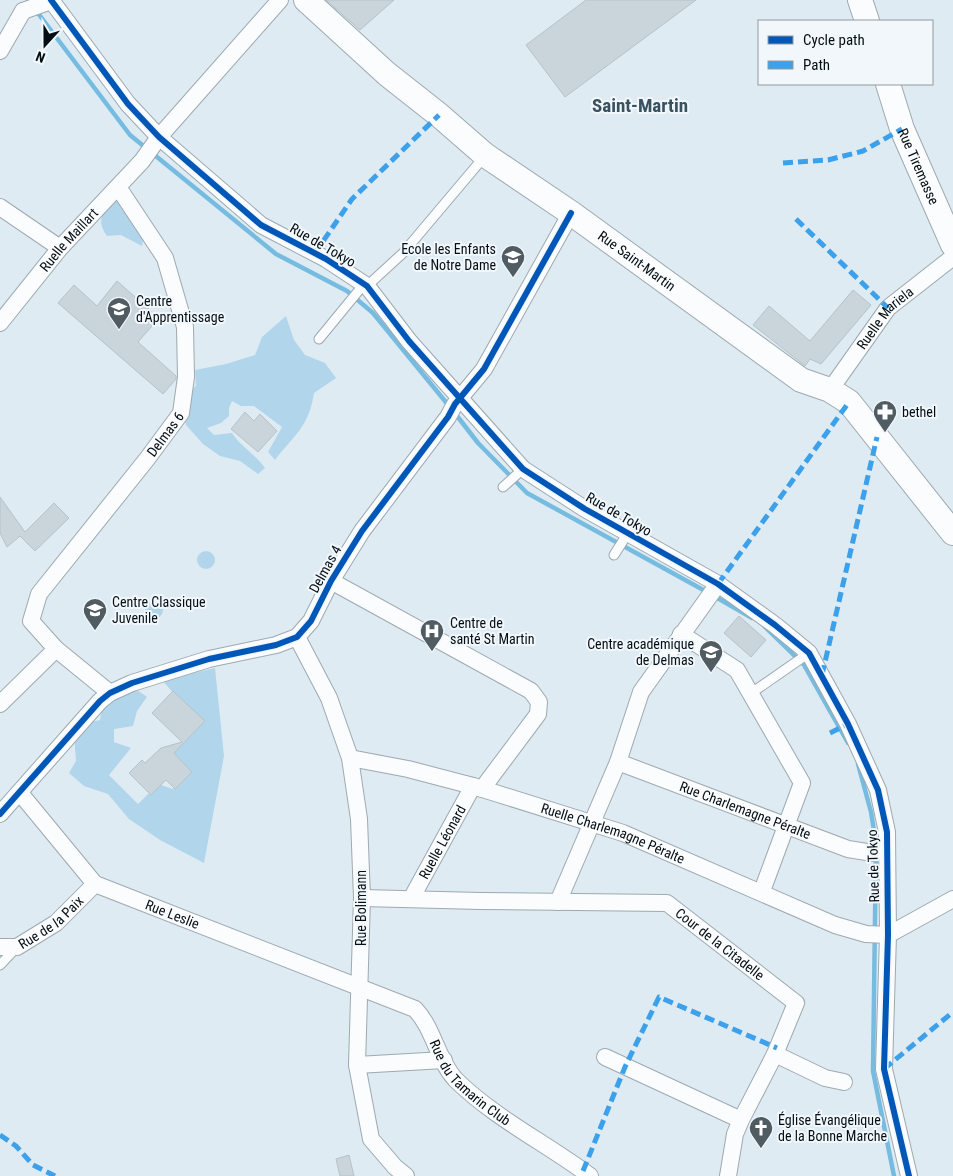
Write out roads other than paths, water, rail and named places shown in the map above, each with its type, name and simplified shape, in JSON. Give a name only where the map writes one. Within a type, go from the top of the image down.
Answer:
[{"type":"street","points":[[0,51],[19,5],[51,0]]},
{"type":"street","name":"Rue de Tokyo","points":[[51,0],[128,104],[159,137],[261,225],[326,259],[363,288],[409,341],[454,406],[520,471],[626,536],[718,584],[781,629],[809,653],[848,724],[878,790],[887,832],[879,935],[884,1068],[909,1176]]},
{"type":"street","points":[[159,137],[280,0]]},
{"type":"street","name":"Rue Saint-Martin","points":[[306,0],[387,74],[439,115],[485,155],[571,213],[801,380],[830,390],[849,402],[953,533]]},
{"type":"street","points":[[860,0],[867,20]]},
{"type":"street","name":"Rue Tiremasse","points":[[888,85],[902,129],[953,245]]},
{"type":"street","name":"Ruelle Maillart","points":[[0,323],[60,248],[142,161],[159,137]]},
{"type":"street","name":"Delmas 6","points":[[110,693],[56,649],[31,621],[39,594],[147,459],[181,413],[186,377],[185,327],[165,258],[118,187]]},
{"type":"street","points":[[0,206],[60,248]]},
{"type":"street","name":"Delmas 4","points":[[0,814],[110,693],[132,683],[209,659],[276,645],[297,637],[312,621],[331,581],[362,532],[454,406],[484,369],[571,213]]},
{"type":"street","name":"Ruelle Mariela","points":[[830,390],[888,308],[953,257]]},
{"type":"street","name":"Ruelle Léonard","points":[[331,581],[531,692],[540,702],[538,714],[477,787],[411,899]]},
{"type":"street","points":[[558,902],[618,762],[641,692],[718,584]]},
{"type":"street","points":[[681,634],[737,670],[802,783],[762,891]]},
{"type":"street","name":"Rue Bolimann","points":[[297,637],[329,698],[350,758],[359,819],[362,898],[357,1065],[371,1139],[395,1167],[406,1176]]},
{"type":"street","points":[[0,704],[56,649]]},
{"type":"street","name":"Ruelle Charlemagne Péralte","points":[[350,758],[408,769],[477,787],[624,833],[762,891],[835,925],[879,935]]},
{"type":"street","name":"Rue Charlemagne Péralte","points":[[618,762],[787,824],[848,849],[873,853]]},
{"type":"street","name":"Rue Leslie","points":[[20,793],[95,884],[359,987]]},
{"type":"street","name":"Rue de la Paix","points":[[0,947],[16,946],[56,923],[95,884]]},
{"type":"street","name":"Cour de la Citadelle","points":[[362,898],[667,903],[796,1003],[774,1054],[735,1134],[728,1176]]},
{"type":"street","points":[[879,935],[953,899]]},
{"type":"street","name":"Rue du Tamarin Club","points":[[359,987],[415,1009],[428,1026],[454,1078],[477,1097],[590,1176]]},
{"type":"street","points":[[774,1054],[825,1078],[844,1082]]},
{"type":"street","points":[[605,1057],[741,1120]]},
{"type":"street","points":[[357,1065],[444,1060]]},
{"type":"lane","points":[[319,339],[363,288],[404,253],[485,155]]},
{"type":"lane","points":[[503,487],[520,471]]},
{"type":"lane","points":[[614,555],[626,536]]},
{"type":"lane","points":[[750,694],[809,653]]},
{"type":"lane","points":[[0,965],[16,946]]},
{"type":"waterway","points":[[28,0],[130,135],[276,254],[347,291],[373,313],[449,406]]},
{"type":"waterway","points":[[454,412],[478,443],[527,493],[707,592]]},
{"type":"waterway","points":[[714,596],[752,618]]},
{"type":"waterway","points":[[765,627],[804,665],[848,743]]},
{"type":"waterway","points":[[858,764],[871,812],[876,843],[873,1071],[894,1176]]},
{"type":"place","name":"Ecole les Enfants de Notre Dame","points":[[513,278]]},
{"type":"place","name":"Centre d'Apprentissage","points":[[119,330]]},
{"type":"place","name":"bethel","points":[[885,433]]},
{"type":"place","name":"Centre Classique Juvenile","points":[[95,631]]},
{"type":"place","name":"Centre de santé St Martin","points":[[432,652]]},
{"type":"place","name":"Centre académique de Delmas","points":[[711,673]]},
{"type":"place","name":"Église Évangélique de la Bonne Marche","points":[[761,1149]]},
{"type":"district","name":"Saint-Martin","points":[[640,105]]}]
